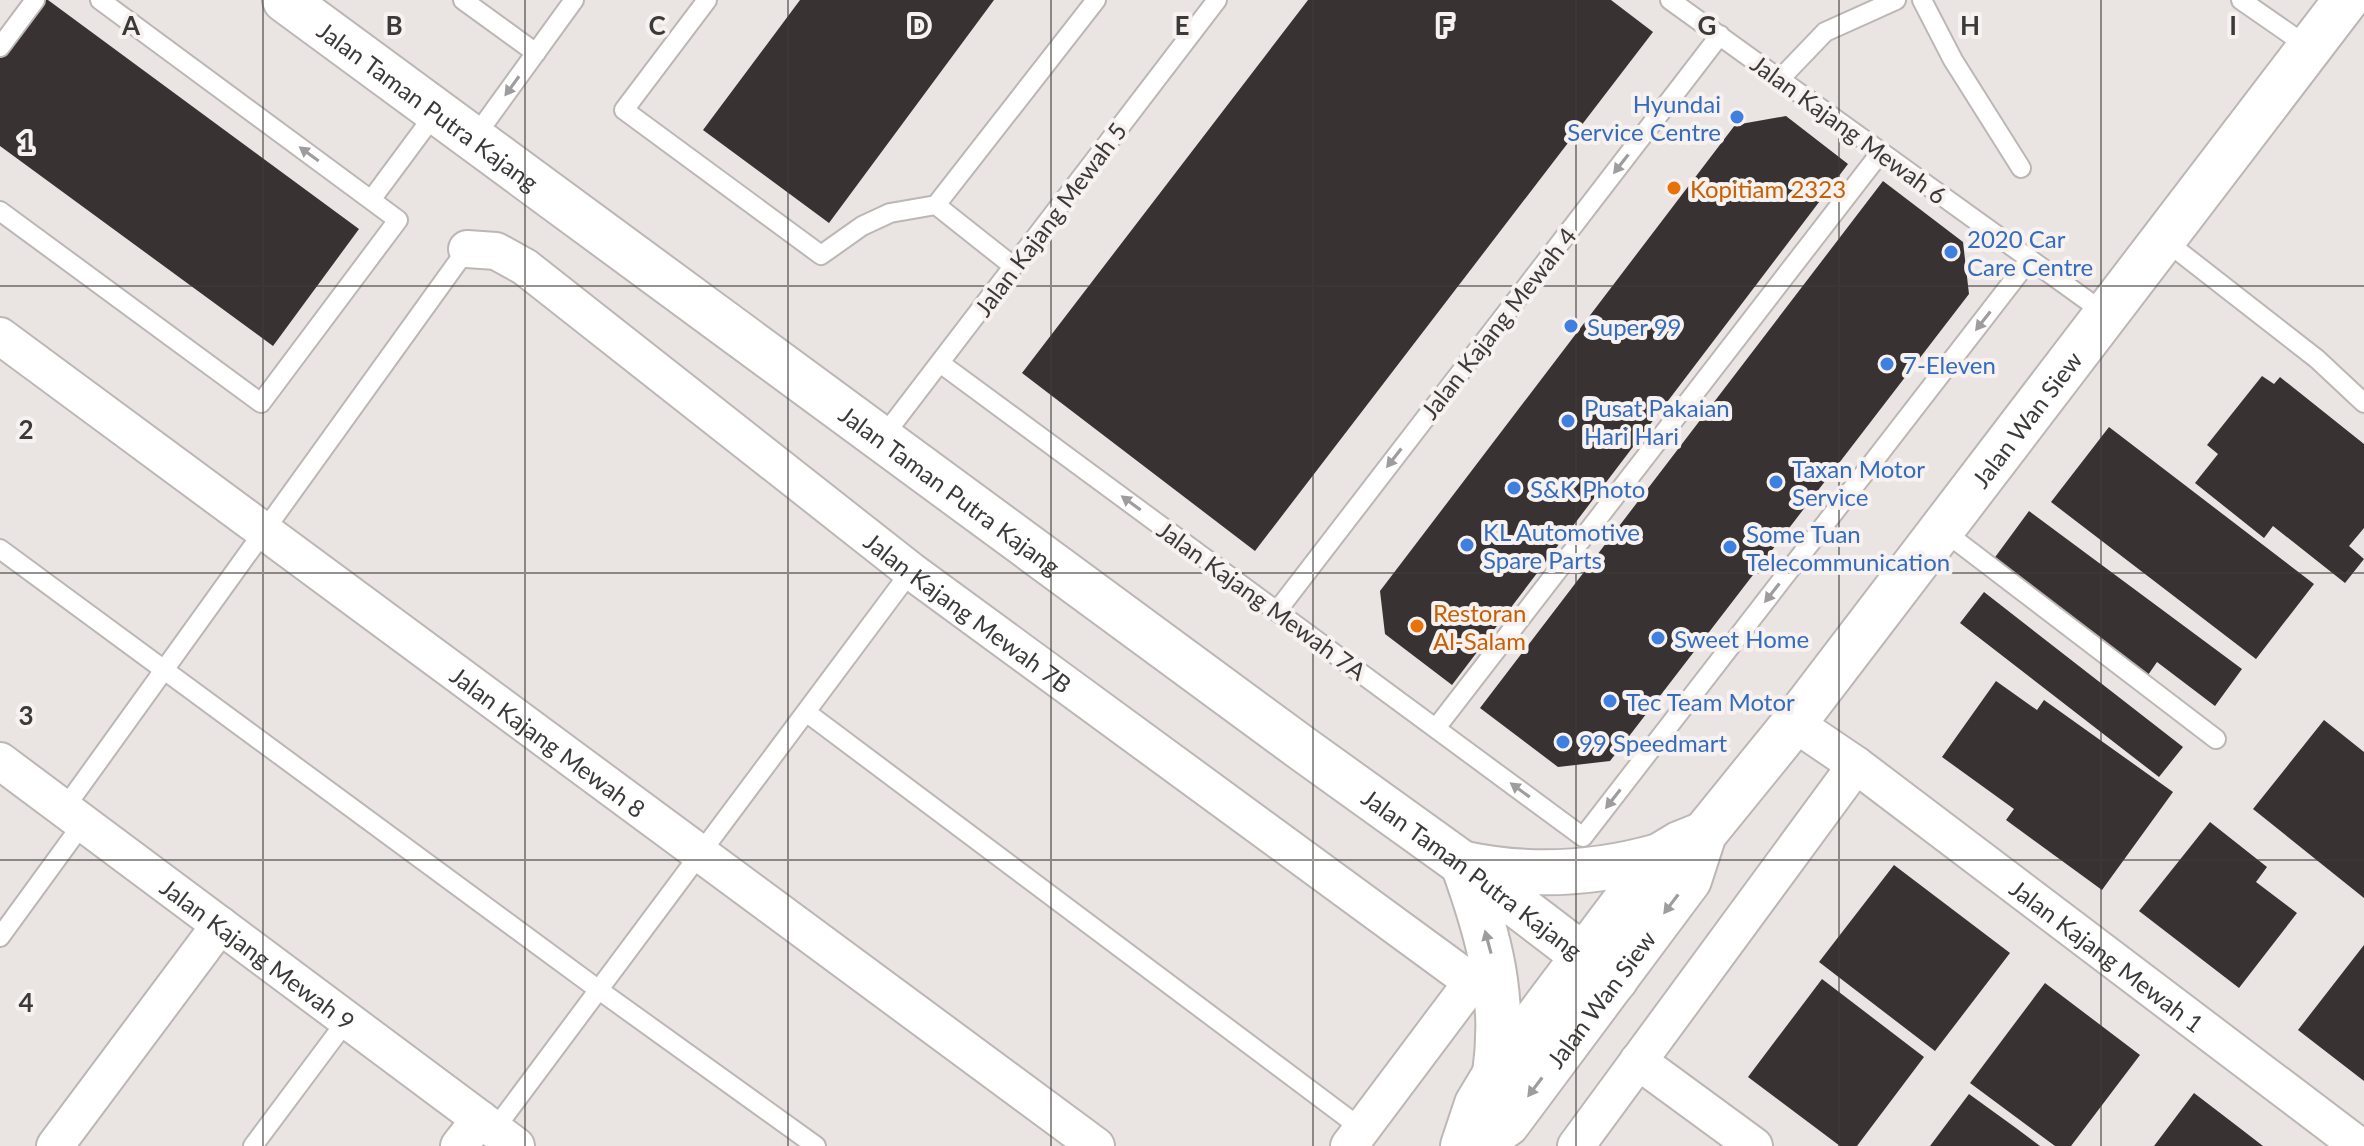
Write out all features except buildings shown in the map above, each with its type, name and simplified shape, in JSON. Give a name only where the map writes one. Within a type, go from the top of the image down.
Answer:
[{"type":"street","name":"Jalan Taman Putra Kajang","points":[[285,0],[1463,864],[1600,968]]},
{"type":"street","name":"Jalan Wan Siew","points":[[1463,1146],[1477,1104],[1495,1074],[1689,880],[1704,834],[1794,723],[2346,0]]},
{"type":"street","name":"Jalan Kajang Mewah 7B","points":[[467,249],[496,251],[525,267],[911,571],[1472,982],[1355,1137]]},
{"type":"street","name":"Jalan Kajang Mewah 8","points":[[0,336],[1096,1146]]},
{"type":"street","name":"Jalan Kajang Mewah 1","points":[[1794,723],[1856,765],[2359,1146]]},
{"type":"street","name":"Jalan Kajang Mewah 9","points":[[0,761],[347,1020],[487,1135]]},
{"type":"street","points":[[1576,1146],[1856,765]]},
{"type":"street","name":"Jalan Wan Siew","points":[[1474,1146],[1507,1124],[1600,968],[1659,856],[1704,834]]},
{"type":"street","points":[[1495,1074],[1500,1036],[1498,994],[1482,922],[1463,864],[1506,871],[1553,873],[1620,867],[1659,856]]},
{"type":"street","points":[[55,1146],[220,925]]},
{"type":"street","points":[[1638,1061],[1754,1146]]},
{"type":"lane","points":[[0,47],[35,0]]},
{"type":"lane","points":[[0,211],[261,403],[398,220],[100,0]]},
{"type":"lane","points":[[463,0],[536,53]]},
{"type":"lane","points":[[474,138],[574,0]]},
{"type":"lane","points":[[707,0],[624,110],[821,255],[862,226],[890,213],[936,205],[1096,0]]},
{"type":"lane","name":"Jalan Kajang Mewah 5","points":[[882,438],[1217,0]]},
{"type":"lane","name":"Jalan Kajang Mewah 6","points":[[1670,0],[2106,314]]},
{"type":"lane","points":[[1780,79],[1825,32],[1896,0]]},
{"type":"lane","points":[[1922,0],[1953,60],[2021,168]]},
{"type":"lane","points":[[2241,0],[2310,48]]},
{"type":"lane","name":"Jalan Kajang Mewah 4","points":[[1277,611],[1720,35]]},
{"type":"lane","points":[[371,200],[438,110]]},
{"type":"lane","points":[[1436,728],[1881,152]]},
{"type":"lane","points":[[936,205],[1013,266]]},
{"type":"lane","points":[[2163,239],[2317,359],[2364,403]]},
{"type":"lane","points":[[0,937],[164,670],[467,249]]},
{"type":"lane","name":"Jalan Kajang Mewah 7A","points":[[940,363],[1583,837],[2030,259]]},
{"type":"lane","points":[[1941,529],[2216,739]]},
{"type":"lane","points":[[0,549],[816,1146]]},
{"type":"lane","points":[[487,1135],[911,571]]},
{"type":"lane","points":[[806,712],[1355,1137]]},
{"type":"lane","points":[[253,1146],[347,1020]]},
{"type":"place","name":"Hyundai Service Centre","points":[[1737,117]]},
{"type":"place","name":"Kopitiam 2323","points":[[1674,188]]},
{"type":"place","name":"2020 Car Care Centre","points":[[1951,252]]},
{"type":"place","name":"Super 99","points":[[1571,326]]},
{"type":"place","name":"7-Eleven","points":[[1887,364]]},
{"type":"place","name":"Pusat Pakaian Hari Hari","points":[[1568,421]]},
{"type":"place","name":"Taxan Motor Service","points":[[1776,482]]},
{"type":"place","name":"S&K Photo","points":[[1514,488]]},
{"type":"place","name":"KL Automotive Spare Parts","points":[[1467,545]]},
{"type":"place","name":"Some Tuan Telecommunication","points":[[1730,547]]},
{"type":"place","name":"Restoran Al-Salam","points":[[1417,626]]},
{"type":"place","name":"Sweet Home","points":[[1658,638]]},
{"type":"place","name":"Tec Team Motor","points":[[1610,701]]},
{"type":"place","name":"99 Speedmart","points":[[1563,742]]}]
